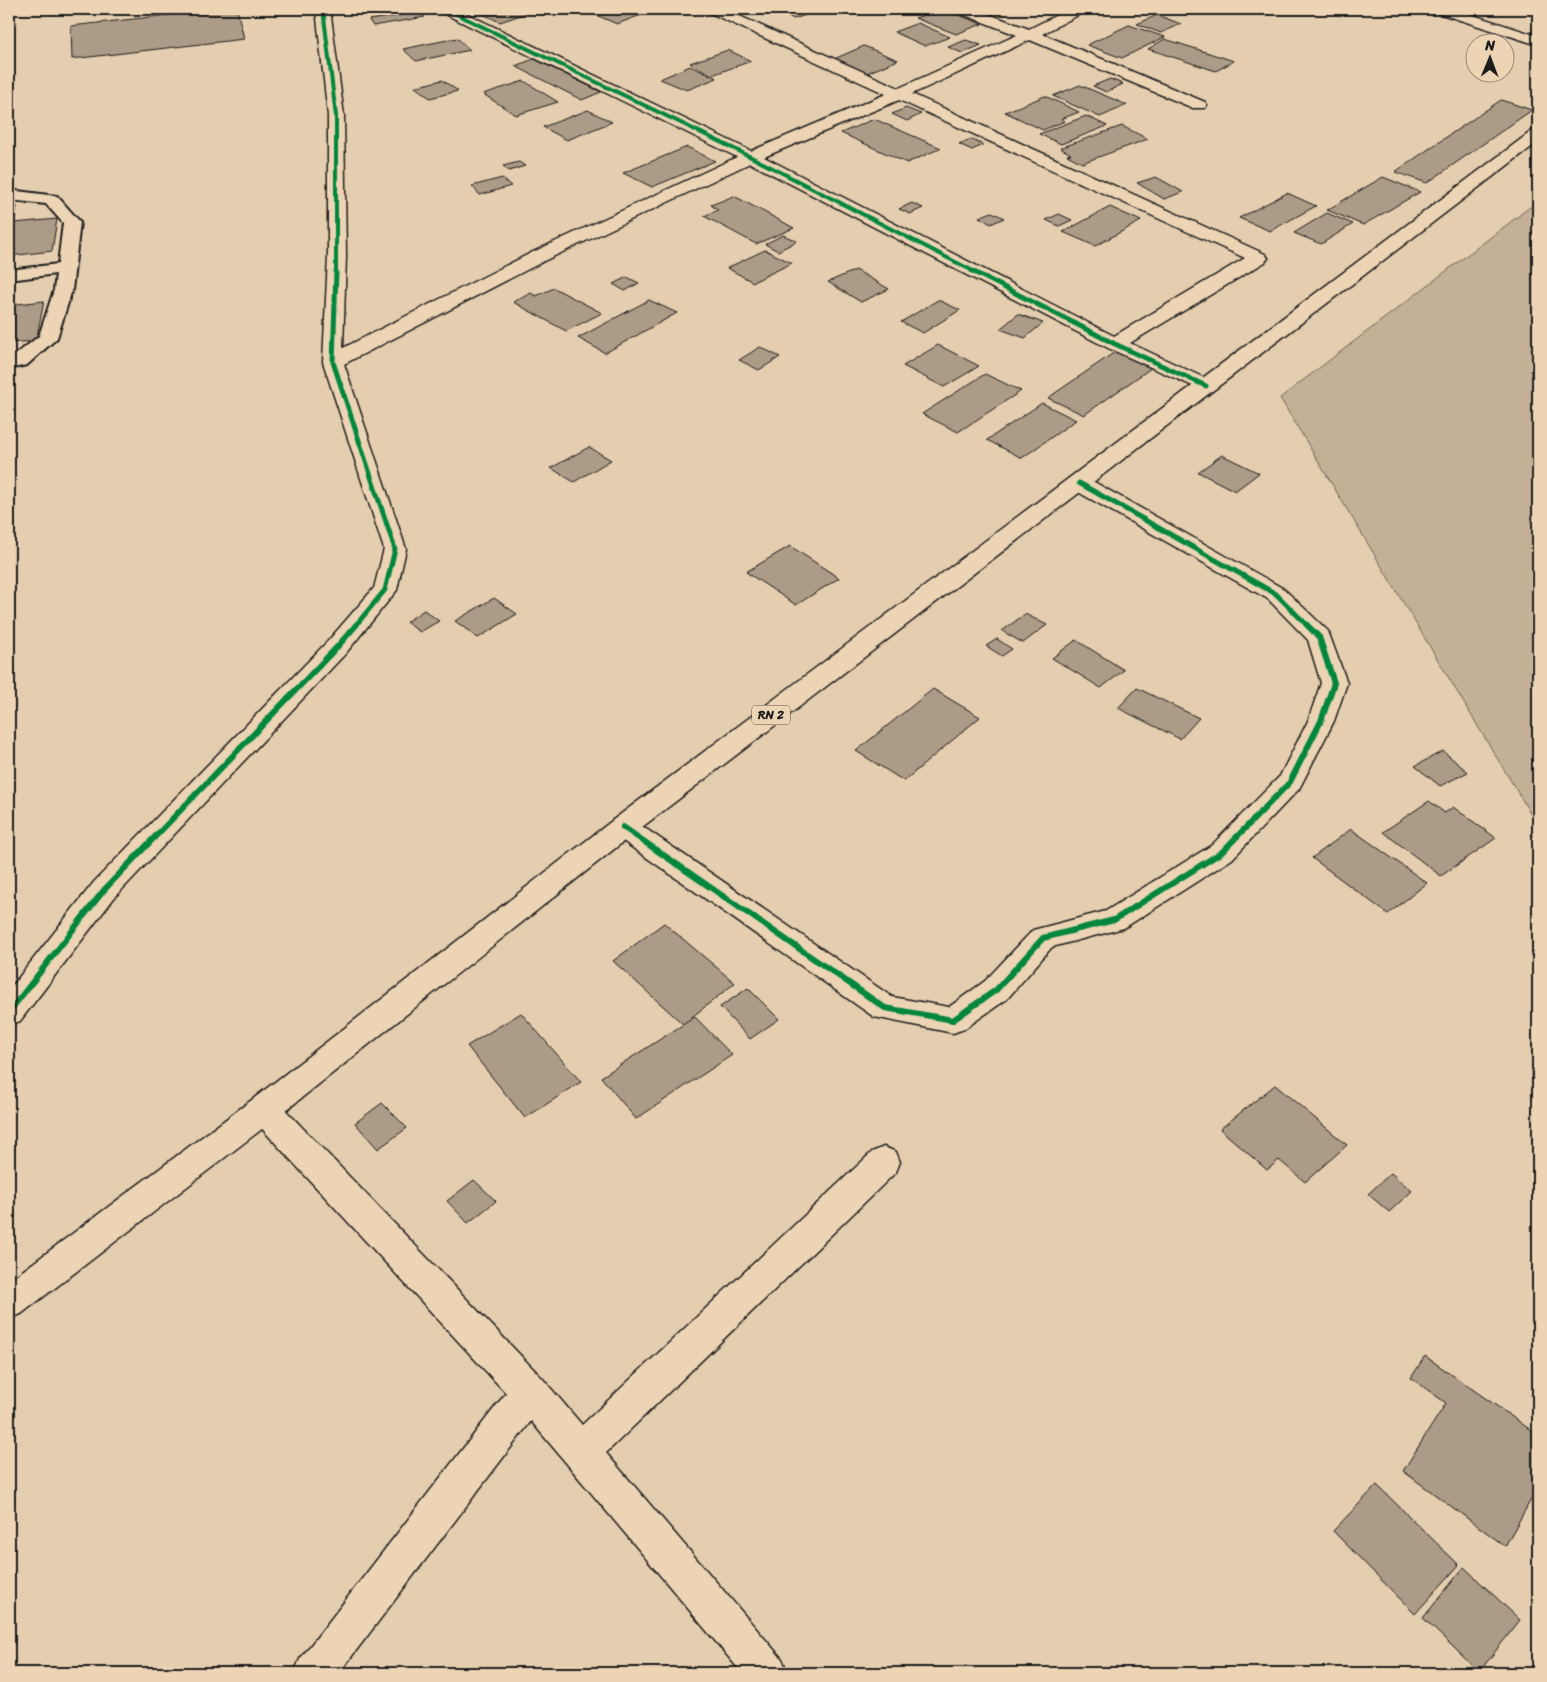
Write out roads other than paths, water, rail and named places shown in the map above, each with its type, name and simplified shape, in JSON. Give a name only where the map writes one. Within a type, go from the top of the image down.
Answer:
[{"type":"main road","points":[[9,1012],[104,890],[337,647],[386,590],[395,549],[333,362],[337,256],[336,116],[323,9]]},
{"type":"main road","points":[[446,9],[751,157],[1115,344],[1206,386]]},
{"type":"main road","points":[[713,9],[1259,258],[1115,344]]},
{"type":"main road","points":[[962,9],[1031,35],[1199,105]]},
{"type":"main road","points":[[333,362],[474,288],[751,157],[901,94],[1031,35],[1079,9]]},
{"type":"main road","points":[[1440,9],[1538,41]]},
{"type":"main road","name":"RN 2","points":[[9,1302],[264,1109],[623,827],[1538,134]]},
{"type":"main road","points":[[623,827],[885,1008],[952,1020],[996,990],[1043,938],[1114,920],[1222,852],[1290,782],[1321,722],[1334,683],[1319,638],[1276,594],[1078,482]]},
{"type":"main road","points":[[264,1109],[530,1392],[768,1673]]},
{"type":"main road","points":[[580,1452],[884,1162]]},
{"type":"main road","points":[[314,1673],[530,1392]]},
{"type":"lane","points":[[9,195],[51,200],[72,222],[63,290],[48,338],[20,361],[9,364]]},
{"type":"lane","points":[[9,275],[66,268]]}]
